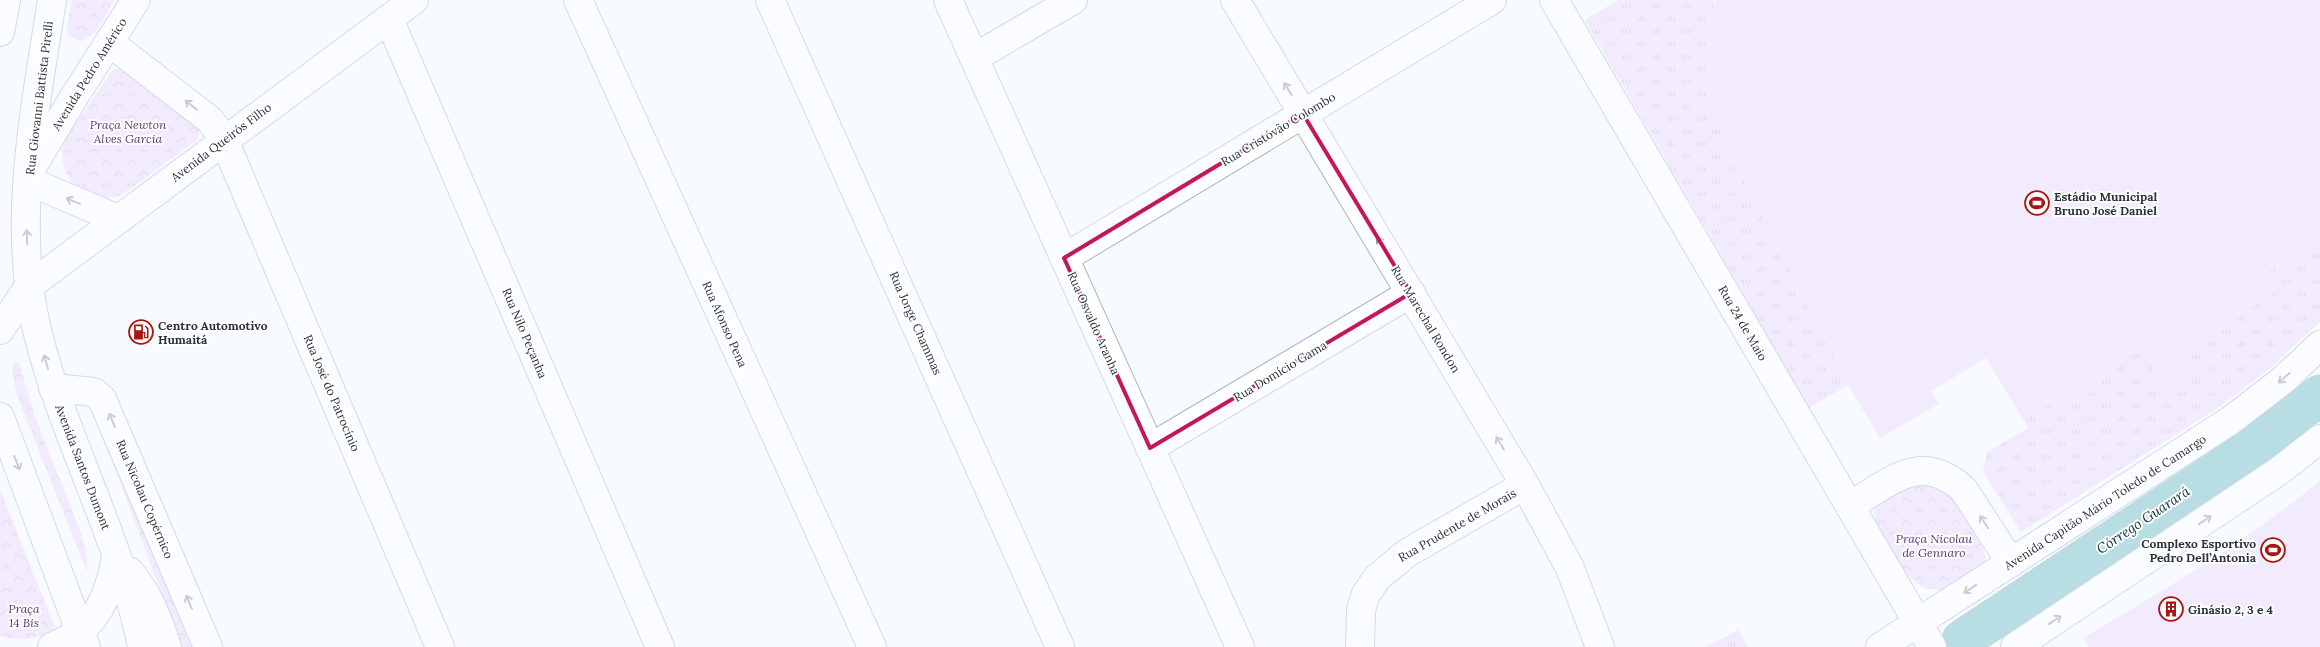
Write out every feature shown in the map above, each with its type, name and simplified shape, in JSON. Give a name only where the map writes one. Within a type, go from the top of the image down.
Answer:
[{"type":"main road","points":[[0,32],[6,0]]},
{"type":"main road","name":"Rua Giovanni Battista Pirelli","points":[[29,286],[28,178],[32,130],[52,0]]},
{"type":"main road","name":"Avenida Pedro Américo","points":[[28,178],[136,0]]},
{"type":"main road","name":"Avenida Queirós Filho","points":[[29,286],[414,0]]},
{"type":"main road","name":"Rua Afonso Pena","points":[[578,0],[872,647]]},
{"type":"main road","name":"Rua Jorge Chammas","points":[[770,0],[1060,647]]},
{"type":"main road","name":"Rua Osvaldo Aranha","points":[[948,0],[1240,647]]},
{"type":"main road","points":[[974,58],[1072,0]]},
{"type":"main road","name":"Rua Marechal Rondon","points":[[1235,0],[1525,485],[1570,568],[1600,647]]},
{"type":"main road","name":"Rua Cristóvão Colombo","points":[[1064,258],[1492,0]]},
{"type":"main road","name":"Rua 24 de Maio","points":[[1554,0],[1926,636]]},
{"type":"main road","name":"Rua Nilo Peçanha","points":[[389,19],[660,647]]},
{"type":"main road","points":[[109,42],[210,120],[224,140]]},
{"type":"main road","name":"Rua José do Patrocínio","points":[[224,140],[440,647]]},
{"type":"main road","points":[[28,178],[118,219]]},
{"type":"main road","points":[[0,330],[29,286]]},
{"type":"main road","name":"Avenida Santos Dumont","points":[[29,286],[38,337],[53,388],[116,556],[142,647]]},
{"type":"main road","name":"Rua Domício Gama","points":[[1150,448],[1410,293]]},
{"type":"main road","name":"Avenida Capitão Mário Toledo de Camargo","points":[[1880,647],[1926,636],[2011,563],[2231,420],[2282,380],[2320,345]]},
{"type":"main road","name":"Rua Nicolau Copérnico","points":[[53,388],[94,392],[102,399],[208,647]]},
{"type":"main road","points":[[0,417],[84,639]]},
{"type":"main road","points":[[2015,647],[2279,470],[2320,439]]},
{"type":"main road","points":[[1850,506],[1902,475],[1922,470],[1940,473],[1954,480],[1964,490],[2011,563]]},
{"type":"main road","name":"Rua Prudente de Morais","points":[[1360,647],[1361,610],[1366,594],[1377,578],[1407,553],[1525,485]]},
{"type":"main road","points":[[52,647],[84,639],[105,598],[111,582],[116,556]]},
{"type":"main road","points":[[116,556],[141,585],[156,612],[167,647]]},
{"type":"highlighted area","points":[[1303,114],[1411,293],[1150,448],[1064,258]]},
{"type":"green space","points":[[72,0],[114,0],[95,32],[90,37],[78,41],[68,34],[67,28]]},
{"type":"green space","points":[[1618,0],[1716,0],[1714,4],[1720,126],[1728,149],[1848,385],[1809,408],[1585,20]]},
{"type":"green space","name":"Estádio Municipal Bruno José Daniel","points":[[1716,0],[2320,0],[2320,239],[2268,271],[2280,290],[2179,351],[2191,371],[2165,387],[2141,347],[2023,419],[1986,358],[1931,391],[1939,404],[1880,438],[1848,385],[1728,149],[1708,95],[1706,67],[1708,37]]},
{"type":"green space","name":"Praça Newton Alves Garcia","points":[[120,68],[199,126],[199,134],[197,140],[122,195],[103,199],[74,187],[63,163],[62,150],[65,139],[113,70]]},
{"type":"green space","points":[[2320,239],[2320,322],[2271,367],[2221,406],[2021,532],[1983,471],[1987,452],[2028,428],[2023,419],[2142,347],[2191,371],[2178,351],[2279,290],[2268,271]]},
{"type":"green space","points":[[15,361],[19,363],[35,416],[82,536],[87,557],[87,572],[17,395],[12,371]]},
{"type":"green space","points":[[96,418],[196,647],[182,647]]},
{"type":"green space","name":"Complexo Esportivo Pedro Dell’Antonia","points":[[2320,481],[2320,647],[2089,647],[2083,638],[2175,583],[2234,544]]},
{"type":"green space","name":"Praça Nicolau de Gennaro","points":[[1914,484],[1940,486],[1954,498],[1983,549],[1986,558],[1983,566],[1953,586],[1941,590],[1924,588],[1904,572],[1876,522],[1874,512],[1878,505]]},
{"type":"green space","name":"Praça 14 Bis","points":[[0,489],[55,627],[52,633],[26,639],[0,636]]},
{"type":"green space","points":[[1738,630],[1748,647],[1706,647]]},
{"type":"waterway","name":"Córrego Guarará","points":[[1962,640],[2255,446],[2320,395]]},
{"type":"place","name":"Estádio Municipal Bruno José Daniel","points":[[2037,203]]},
{"type":"place","name":"Centro Automotivo Humaitá","points":[[141,332]]},
{"type":"place","name":"Complexo Esportivo Pedro Dell’Antonia","points":[[2273,550]]},
{"type":"place","name":"Ginásio 2, 3 e 4","points":[[2171,609]]}]
